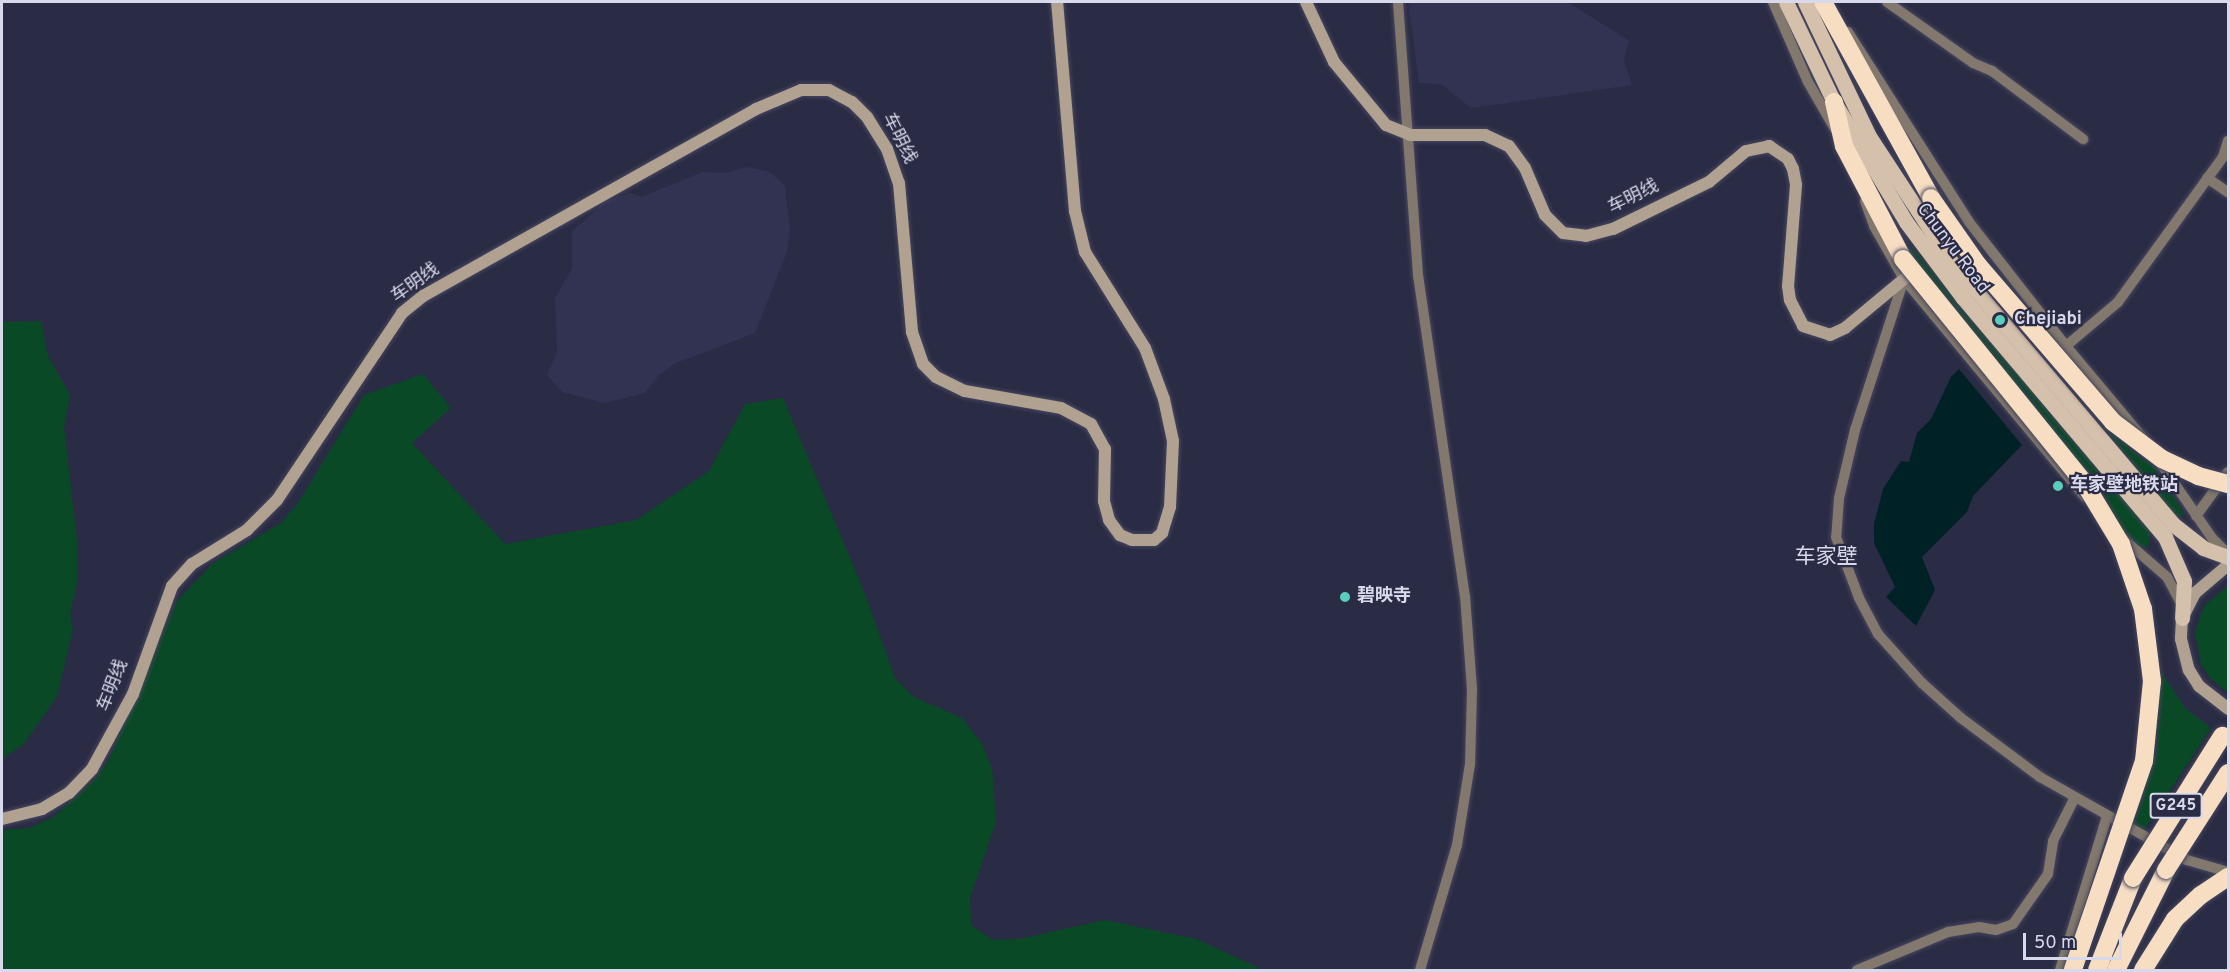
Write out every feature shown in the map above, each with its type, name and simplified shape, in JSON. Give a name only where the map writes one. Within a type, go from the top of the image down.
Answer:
[{"type":"highway","points":[[1825,2],[1931,198],[1978,265],[2113,422],[2145,449],[2179,468],[2229,484]]},
{"type":"highway","points":[[1834,102],[1844,146],[1903,259],[2083,481],[2121,544],[2143,609],[2152,681],[2146,751],[2133,802],[2091,913],[2073,970]]},
{"type":"highway","name":"G245","points":[[2097,970],[2133,878],[2229,727]]},
{"type":"highway","name":"G245","points":[[2116,970],[2130,935],[2166,870],[2229,773]]},
{"type":"highway","points":[[2143,970],[2167,929],[2200,895],[2229,874]]},
{"type":"main road","name":"车明线","points":[[2,819],[42,808],[69,793],[92,769],[134,694],[172,586],[192,564],[247,530],[270,507],[402,313],[433,291],[756,109],[801,90],[829,90],[852,102],[867,117],[887,149],[899,183],[912,332],[924,364],[936,377],[965,391],[1061,408],[1091,424],[1105,449],[1104,501],[1109,520],[1120,535],[1132,540],[1154,540],[1162,533],[1170,507],[1173,441],[1164,399],[1145,348],[1084,252],[1075,211],[1057,2]]},
{"type":"main road","name":"车明线","points":[[1306,2],[1334,62],[1386,125],[1411,135],[1470,134],[1497,139],[1519,156],[1553,225],[1563,233],[1586,237],[1612,229],[1709,182],[1746,151],[1768,146],[1788,159],[1793,169],[1796,185],[1788,286],[1790,300],[1803,326],[1830,335],[1845,328],[1904,279]]},
{"type":"main road","name":"Chunyu Road","points":[[1786,2],[1834,102],[1906,222],[1935,262],[2165,537],[2184,582],[2182,618]]},
{"type":"main road","name":"Chunyu Road","points":[[1805,2],[1869,136],[1950,260],[2174,525],[2203,548],[2229,555]]},
{"type":"main road","points":[[2229,565],[2205,580],[2182,618],[2181,639],[2189,670],[2199,686],[2229,709]]},
{"type":"street","points":[[1398,2],[1411,135],[1418,275],[1465,596],[1472,690],[1470,764],[1457,845],[1420,970]]},
{"type":"street","points":[[1773,2],[1808,82],[1844,146],[1874,226],[1904,279],[2074,485],[2115,531],[2167,577],[2181,603],[2182,618]]},
{"type":"street","points":[[1825,2],[1879,76],[1942,184],[2066,346],[2140,430],[2196,516],[2229,555]]},
{"type":"street","points":[[1887,2],[1973,63],[1992,71],[2083,139]]},
{"type":"street","points":[[2066,346],[2118,302],[2223,157],[2229,141]]},
{"type":"street","points":[[2207,178],[2229,192]]},
{"type":"street","points":[[1904,279],[1845,464],[1835,531],[1845,567],[1878,634],[1922,683],[1961,718],[2074,800],[2187,860],[2229,874]]},
{"type":"street","points":[[2196,516],[2229,472]]},
{"type":"street","points":[[1857,970],[1948,932],[1979,927],[1996,930],[2013,924],[2048,874],[2053,842],[2074,800]]},
{"type":"street","points":[[2060,970],[2107,816]]},
{"type":"shaded area","points":[[1408,2],[1568,2],[1629,41],[1624,61],[1632,85],[1471,108],[1441,84],[1419,83]]},
{"type":"shaded area","points":[[747,167],[770,172],[785,186],[790,231],[787,252],[755,333],[676,363],[658,376],[645,393],[604,403],[562,392],[547,375],[557,352],[555,298],[572,269],[572,231],[606,201],[630,193],[641,197],[702,172],[725,173]]},
{"type":"shaded area","points":[[1959,369],[2022,445],[1973,496],[1967,512],[1922,557],[1935,590],[1916,626],[1886,597],[1895,587],[1874,543],[1874,524],[1883,489],[1901,461],[1909,462],[1917,433],[1931,419],[1951,377]]},
{"type":"green space","points":[[1912,247],[2150,530],[2149,545],[2141,548],[2130,542],[2102,493],[1909,253]]},
{"type":"green space","points":[[41,321],[48,356],[70,395],[64,427],[77,540],[77,583],[70,614],[73,630],[57,696],[24,744],[2,759],[2,322]]},
{"type":"green space","points":[[423,374],[451,408],[412,443],[505,544],[636,520],[709,471],[745,404],[783,398],[863,589],[895,678],[914,697],[962,718],[982,744],[992,768],[996,822],[970,898],[971,925],[993,940],[1019,939],[1105,920],[1196,939],[1264,970],[2,970],[2,830],[29,828],[53,817],[92,782],[108,761],[177,601],[213,563],[281,523],[298,503],[364,395]]},
{"type":"green space","points":[[2092,412],[2133,452],[2155,467],[2185,515],[2175,517]]},
{"type":"green space","points":[[2228,586],[2228,693],[2211,679],[2201,665],[2195,632],[2204,606]]},
{"type":"green space","points":[[2161,671],[2185,708],[2211,728],[2140,836],[2132,831],[2157,750]]},
{"type":"place","name":"Chejiabi","points":[[2000,320]]},
{"type":"place","name":"车家壁地铁站","points":[[2058,486]]},
{"type":"place","name":"碧映寺","points":[[1345,597]]},
{"type":"district","name":"车家壁","points":[[1826,558]]}]
